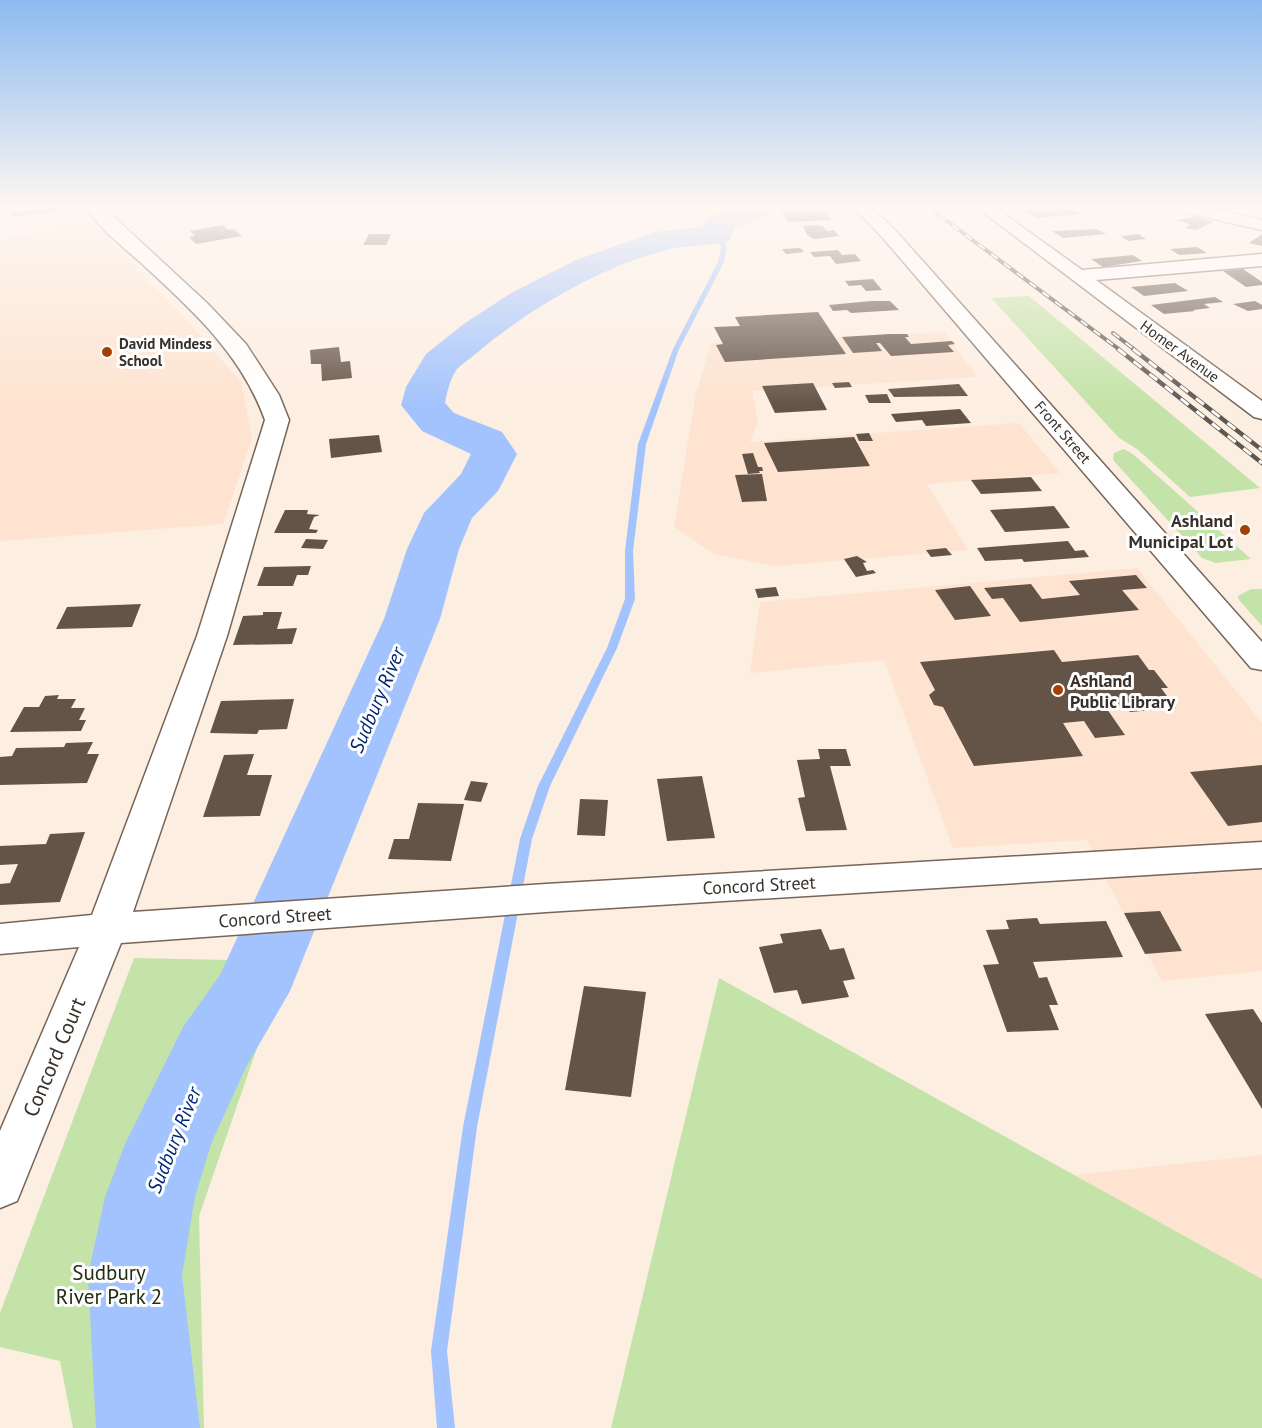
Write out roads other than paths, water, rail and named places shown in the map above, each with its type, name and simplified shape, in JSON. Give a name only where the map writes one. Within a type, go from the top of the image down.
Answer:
[{"type":"street","points":[[107,929],[212,636],[277,420],[270,396],[250,366],[213,320],[164,273]]},
{"type":"street","name":"Front Street","points":[[923,273],[1262,661]]},
{"type":"street","name":"Homer Avenue","points":[[1073,273],[1262,412]]},
{"type":"street","points":[[1078,276],[1117,273]]},
{"type":"street","name":"Concord Street","points":[[0,939],[469,903],[1262,855]]},
{"type":"street","name":"Concord Court","points":[[0,1186],[107,929]]},
{"type":"waterway","name":"Sudbury River","points":[[148,1428],[135,1275],[150,1197],[168,1144],[212,1051],[251,991],[412,619],[433,549],[449,513],[481,481],[494,454],[486,442],[438,422],[423,405],[427,387],[440,363],[479,331],[524,301],[577,273]]},
{"type":"waterway","points":[[446,1428],[439,1351],[470,1127],[526,839],[544,786],[612,648],[630,599],[629,551],[642,444],[676,349],[715,273]]},
{"type":"railway","points":[[1016,273],[1120,350]]},
{"type":"railway","points":[[1113,333],[1135,350]]},
{"type":"railway","points":[[1118,349],[1262,463]]},
{"type":"railway","points":[[1133,349],[1262,450]]},
{"type":"place","name":"David Mindess School","points":[[107,352]]},
{"type":"place","name":"Ashland Municipal Lot","points":[[1245,530]]},
{"type":"place","name":"Ashland Public Library","points":[[1058,690]]},
{"type":"park label","name":"Sudbury River Park 2","points":[[109,1284]]}]
